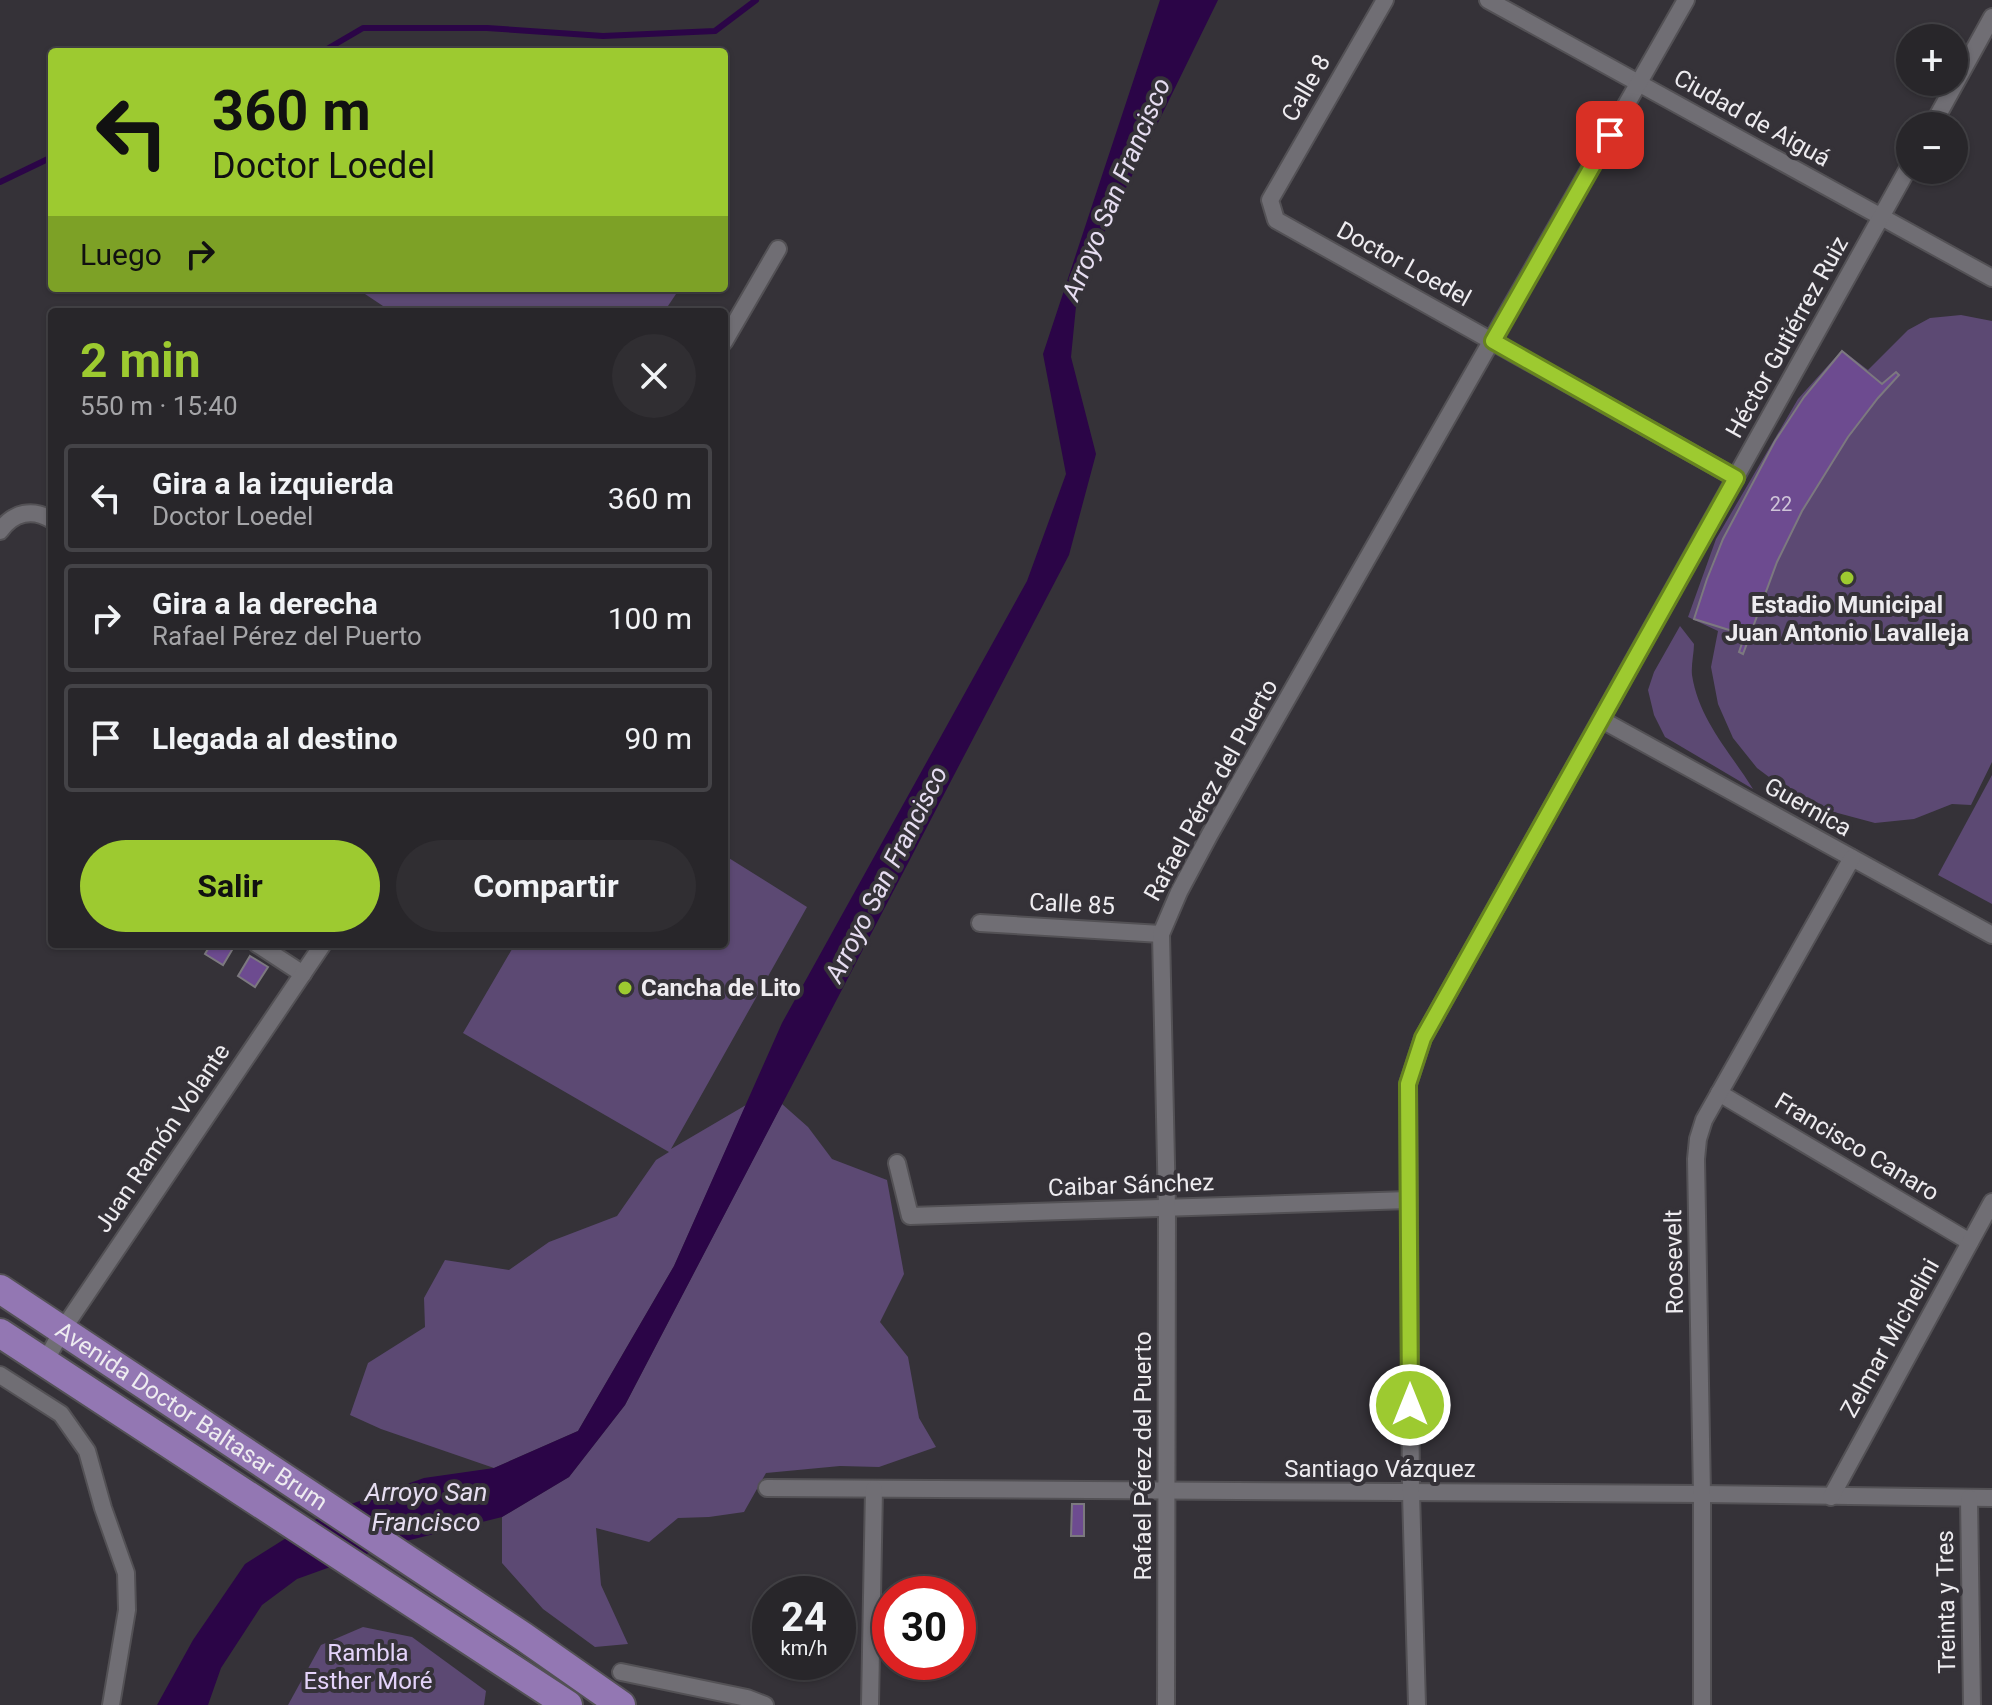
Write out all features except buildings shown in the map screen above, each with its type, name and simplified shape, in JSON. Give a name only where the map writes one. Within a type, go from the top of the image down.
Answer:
[{"type":"highway","name":"Avenida Doctor Baltasar Brum","points":[[0,1289],[524,1637],[621,1705]]},
{"type":"highway","name":"Avenida Doctor Baltasar Brum","points":[[0,1333],[568,1705]]},
{"type":"street","name":"Calle 8","points":[[1270,200],[1385,0]]},
{"type":"street","name":"Ciudad de Aiguá","points":[[1488,0],[1992,278]]},
{"type":"street","name":"Rafael Pérez del Puerto","points":[[1166,1705],[1167,1208],[1161,934],[1210,834],[1686,0]]},
{"type":"street","points":[[1940,112],[1992,17]]},
{"type":"street","name":"Héctor Gutiérrez Ruiz","points":[[1417,1705],[1411,1493],[1408,1084],[1423,1038],[1899,184]]},
{"type":"street","name":"Doctor Loedel","points":[[1270,200],[1276,220],[1736,478]]},
{"type":"street","points":[[728,335],[778,249]]},
{"type":"street","points":[[0,531],[15,516],[31,512],[48,518]]},
{"type":"street","name":"Guernica","points":[[1602,720],[1992,935]]},
{"type":"street","name":"Roosevelt","points":[[1702,1705],[1696,1159],[1701,1130],[1852,858]]},
{"type":"street","name":"Calle 85","points":[[980,923],[1161,934]]},
{"type":"street","points":[[263,948],[303,974]]},
{"type":"street","name":"Juan Ramón Volante","points":[[45,1362],[63,1329],[320,948]]},
{"type":"street","name":"Francisco Canaro","points":[[1719,1093],[1970,1242]]},
{"type":"street","name":"Caibar Sánchez","points":[[897,1163],[910,1216],[1409,1200]]},
{"type":"street","name":"Zelmar Michelini","points":[[1831,1497],[1992,1202]]},
{"type":"street","points":[[0,1375],[61,1414],[87,1451],[126,1573],[127,1610],[111,1705]]},
{"type":"street","name":"Santiago Vázquez","points":[[767,1488],[1992,1498]]},
{"type":"street","points":[[870,1705],[874,1489]]},
{"type":"street","name":"Treinta y Tres","points":[[1969,1498],[1972,1705]]},
{"type":"street","points":[[621,1672],[747,1698],[765,1705]]},
{"type":"green space","points":[[362,292],[677,292],[667,308],[386,308]]},
{"type":"green space","name":"Estadio Municipal Juan Antonio Lavalleja","points":[[1961,315],[1992,321],[1992,762],[1971,805],[1952,804],[1914,819],[1875,823],[1834,812],[1793,795],[1757,768],[1733,738],[1718,704],[1711,667],[1718,631],[1688,617],[1716,539],[1798,399],[1842,350],[1868,370],[1908,330],[1930,318]]},
{"type":"green space","points":[[1680,626],[1694,644],[1692,675],[1701,707],[1753,789],[1665,737],[1654,715],[1648,690],[1654,672]]},
{"type":"green space","points":[[1992,775],[1992,904],[1938,875]]},
{"type":"green space","points":[[728,858],[807,907],[671,1149],[746,1105],[674,1266],[578,1431],[494,1468],[381,1429],[350,1415],[368,1363],[425,1327],[424,1298],[445,1260],[509,1270],[549,1242],[617,1216],[656,1160],[669,1152],[463,1033],[513,948],[728,948]]},
{"type":"green space","points":[[782,1104],[808,1127],[832,1159],[887,1180],[904,1274],[880,1322],[908,1357],[919,1418],[936,1447],[879,1467],[840,1466],[766,1473],[744,1512],[678,1518],[649,1542],[596,1528],[601,1585],[628,1644],[595,1647],[543,1609],[502,1563],[502,1517],[569,1477],[625,1405]]},
{"type":"green space","name":"Rambla Esther Moré","points":[[363,1627],[412,1637],[486,1691],[484,1705],[288,1705],[321,1645]]},
{"type":"water","name":"Arroyo San Francisco","points":[[1160,0],[1218,0],[1078,286],[1071,357],[1096,454],[1069,555],[625,1405],[569,1477],[502,1517],[394,1544],[297,1579],[262,1605],[221,1668],[208,1705],[157,1705],[193,1640],[245,1564],[326,1513],[424,1478],[494,1468],[578,1431],[674,1266],[782,1023],[1027,581],[1066,474],[1043,354]]},
{"type":"waterway","points":[[329,48],[363,28],[487,28],[603,36],[715,31],[756,0]]},
{"type":"waterway","points":[[0,182],[48,159]]},
{"type":"place","name":"Estadio Municipal Juan Antonio Lavalleja","points":[[1847,578]]},
{"type":"place","name":"Cancha de Lito","points":[[625,988]]},
{"type":"route","points":[[1410,1405],[1408,1084],[1423,1038],[1736,478],[1493,341],[1610,135]]}]
